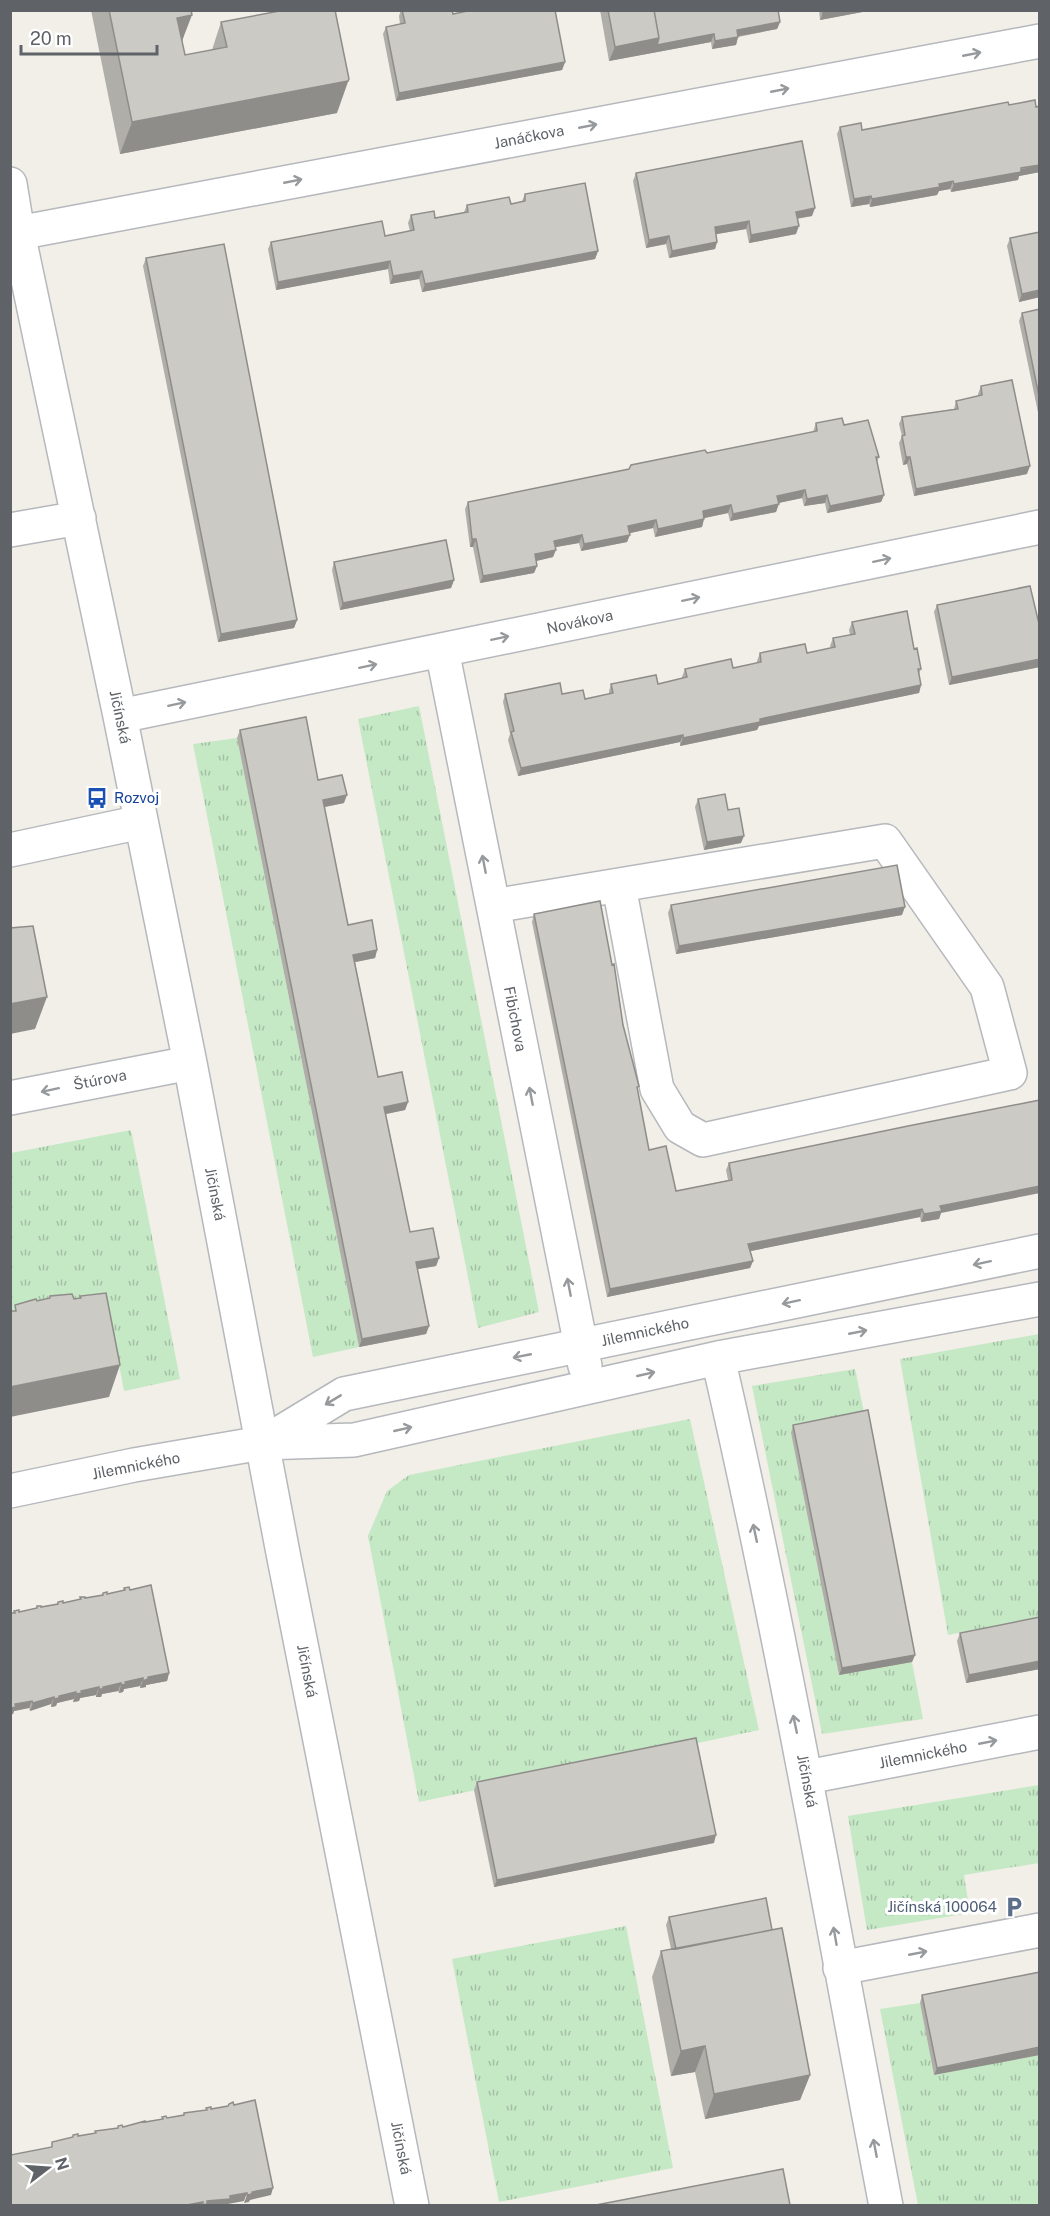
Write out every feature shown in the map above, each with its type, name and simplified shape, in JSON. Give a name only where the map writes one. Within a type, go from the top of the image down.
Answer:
[{"type":"street","name":"Janáčkova","points":[[18,233],[1040,41]]},
{"type":"street","name":"Jičínská","points":[[11,193],[190,1062],[262,1443],[412,2205]]},
{"type":"street","points":[[10,530],[79,518]]},
{"type":"street","name":"Novákova","points":[[120,716],[1040,527]]},
{"type":"street","name":"Fibichova","points":[[442,650],[589,1387]]},
{"type":"street","points":[[10,850],[141,822]]},
{"type":"street","points":[[493,906],[885,841],[987,987],[1010,1073],[703,1140],[680,1127],[657,1089],[619,886]]},
{"type":"street","name":"Štúrova","points":[[10,1098],[190,1062]]},
{"type":"street","name":"Jilemnického","points":[[262,1443],[344,1394],[1040,1251]]},
{"type":"street","name":"Jilemnického","points":[[10,1491],[134,1465],[262,1443],[354,1440],[718,1358],[1040,1299]]},
{"type":"street","name":"Jičínská","points":[[718,1358],[807,1778],[840,1968],[886,2205]]},
{"type":"street","name":"Jilemnického","points":[[807,1778],[1040,1732]]},
{"type":"street","points":[[840,1968],[1040,1930]]},
{"type":"green space","points":[[419,706],[539,1312],[478,1328],[358,719]]},
{"type":"green space","points":[[237,738],[359,1347],[313,1357],[193,744]]},
{"type":"green space","points":[[131,1130],[180,1379],[124,1391],[107,1301],[11,1320],[11,1153]]},
{"type":"green space","points":[[1039,1334],[1039,1617],[948,1635],[900,1359]]},
{"type":"green space","points":[[855,1369],[865,1417],[791,1433],[839,1675],[912,1662],[923,1719],[822,1734],[752,1386]]},
{"type":"green space","points":[[690,1419],[759,1730],[419,1802],[368,1536],[387,1491],[409,1475]]},
{"type":"green space","points":[[1039,1785],[1039,1863],[964,1875],[970,1913],[867,1930],[848,1816]]},
{"type":"green space","points":[[626,1926],[673,2168],[499,2202],[452,1959]]},
{"type":"green space","points":[[920,2003],[934,2075],[1039,2054],[1039,2205],[918,2205],[880,2009]]},
{"type":"building","points":[[109,10],[191,10],[192,15],[177,18],[185,55],[227,47],[221,22],[285,10],[335,10],[349,79],[132,122]]},
{"type":"building","points":[[402,10],[452,10],[453,14],[472,10],[555,10],[565,62],[399,93],[386,27],[405,23]]},
{"type":"building","points":[[608,10],[654,10],[659,38],[615,47]]},
{"type":"building","points":[[654,10],[778,10],[780,22],[737,30],[738,37],[715,41],[714,34],[657,45],[659,38]]},
{"type":"building","points":[[1035,100],[1036,107],[1040,106],[1040,165],[1021,168],[1021,172],[954,184],[953,181],[939,184],[940,187],[872,199],[871,196],[854,199],[840,127],[861,123],[862,130],[1008,102],[1009,105]]},
{"type":"building","points":[[802,141],[815,208],[796,212],[799,226],[751,235],[749,221],[715,227],[717,242],[672,251],[669,236],[649,240],[636,173]]},
{"type":"building","points":[[585,183],[598,251],[425,284],[422,271],[393,276],[390,261],[278,282],[271,242],[382,221],[385,236],[414,230],[411,215],[434,211],[435,218],[468,212],[467,205],[509,197],[511,204],[525,201],[525,194]]},
{"type":"building","points":[[1040,232],[1040,290],[1022,294],[1010,238]]},
{"type":"building","points":[[224,244],[297,620],[221,634],[146,258]]},
{"type":"building","points":[[1040,309],[1040,401],[1022,313]]},
{"type":"building","points":[[1012,380],[1030,466],[916,489],[910,457],[906,457],[902,436],[905,435],[902,417],[958,409],[956,401],[982,395],[981,386]]},
{"type":"building","points":[[842,418],[844,425],[868,420],[879,457],[876,457],[884,495],[830,506],[827,495],[807,499],[805,490],[777,496],[779,504],[733,514],[731,505],[703,511],[704,519],[658,529],[656,520],[628,526],[630,535],[584,544],[582,535],[554,541],[556,550],[535,554],[537,566],[483,576],[476,539],[472,539],[468,502],[629,469],[631,465],[705,450],[707,453],[817,431],[816,423]]},
{"type":"building","points":[[446,540],[454,580],[343,603],[334,562]]},
{"type":"building","points":[[1030,586],[1040,628],[1040,659],[952,677],[937,605]]},
{"type":"building","points":[[907,611],[914,649],[917,648],[921,669],[918,669],[921,685],[760,719],[760,722],[683,738],[683,735],[521,768],[511,732],[514,731],[505,694],[560,683],[562,694],[583,690],[585,699],[613,693],[611,684],[656,675],[658,684],[687,677],[685,669],[731,659],[733,668],[761,662],[760,653],[805,644],[807,653],[835,647],[833,638],[855,634],[852,622]]},
{"type":"building","points":[[306,717],[318,780],[342,775],[347,795],[323,800],[348,925],[372,920],[377,950],[353,955],[378,1077],[402,1072],[408,1102],[384,1107],[410,1232],[433,1228],[439,1258],[416,1262],[429,1326],[362,1339],[240,730]]},
{"type":"building","points":[[725,794],[728,810],[739,808],[744,836],[707,842],[698,799]]},
{"type":"building","points":[[897,865],[905,907],[679,946],[671,905]]},
{"type":"building","points":[[600,901],[612,965],[614,964],[623,1025],[639,1086],[637,1087],[649,1150],[666,1146],[676,1191],[732,1180],[729,1163],[1040,1100],[1040,1186],[940,1206],[942,1211],[924,1214],[922,1209],[748,1244],[753,1261],[610,1289],[534,914]]},
{"type":"building","points":[[33,926],[47,997],[10,1004],[10,928]]},
{"type":"building","points":[[106,1293],[120,1365],[10,1387],[10,1311],[16,1311],[15,1305],[50,1298],[50,1296],[72,1294],[74,1299],[81,1298],[80,1296]]},
{"type":"building","points":[[868,1410],[915,1655],[842,1668],[793,1425]]},
{"type":"building","points":[[151,1585],[169,1673],[148,1677],[143,1681],[143,1678],[125,1682],[126,1684],[103,1687],[103,1689],[99,1687],[81,1691],[82,1693],[76,1694],[76,1692],[59,1696],[59,1698],[15,1704],[16,1707],[11,1708],[10,1613],[81,1599],[80,1597],[103,1595],[103,1593],[125,1590],[124,1588],[129,1587],[130,1590]]},
{"type":"building","points":[[1040,1617],[1040,1661],[969,1675],[960,1633]]},
{"type":"building","points":[[696,1738],[716,1835],[497,1880],[477,1782]]},
{"type":"building","points":[[766,1898],[772,1930],[676,1949],[669,1917]]},
{"type":"building","points":[[782,1928],[810,2075],[714,2094],[705,2046],[681,2051],[661,1951]]},
{"type":"building","points":[[1040,1972],[1040,2047],[937,2068],[922,1995]]},
{"type":"building","points":[[255,2100],[273,2188],[247,2195],[247,2193],[230,2196],[230,2199],[207,2201],[207,2204],[203,2205],[203,2202],[187,2205],[10,2205],[10,2152],[11,2155],[52,2147],[52,2142],[73,2137],[73,2135],[96,2133],[95,2131],[118,2128],[122,2125],[123,2127],[163,2119],[162,2117],[166,2116],[167,2118],[207,2110],[206,2108],[211,2107],[211,2109],[228,2106],[233,2102],[234,2105]]},
{"type":"building","points":[[783,2169],[790,2205],[596,2205]]},
{"type":"place","name":"Rozvoj","points":[[97,798]]},
{"type":"place","name":"Jičínská 100064","points":[[1014,1907]]}]
